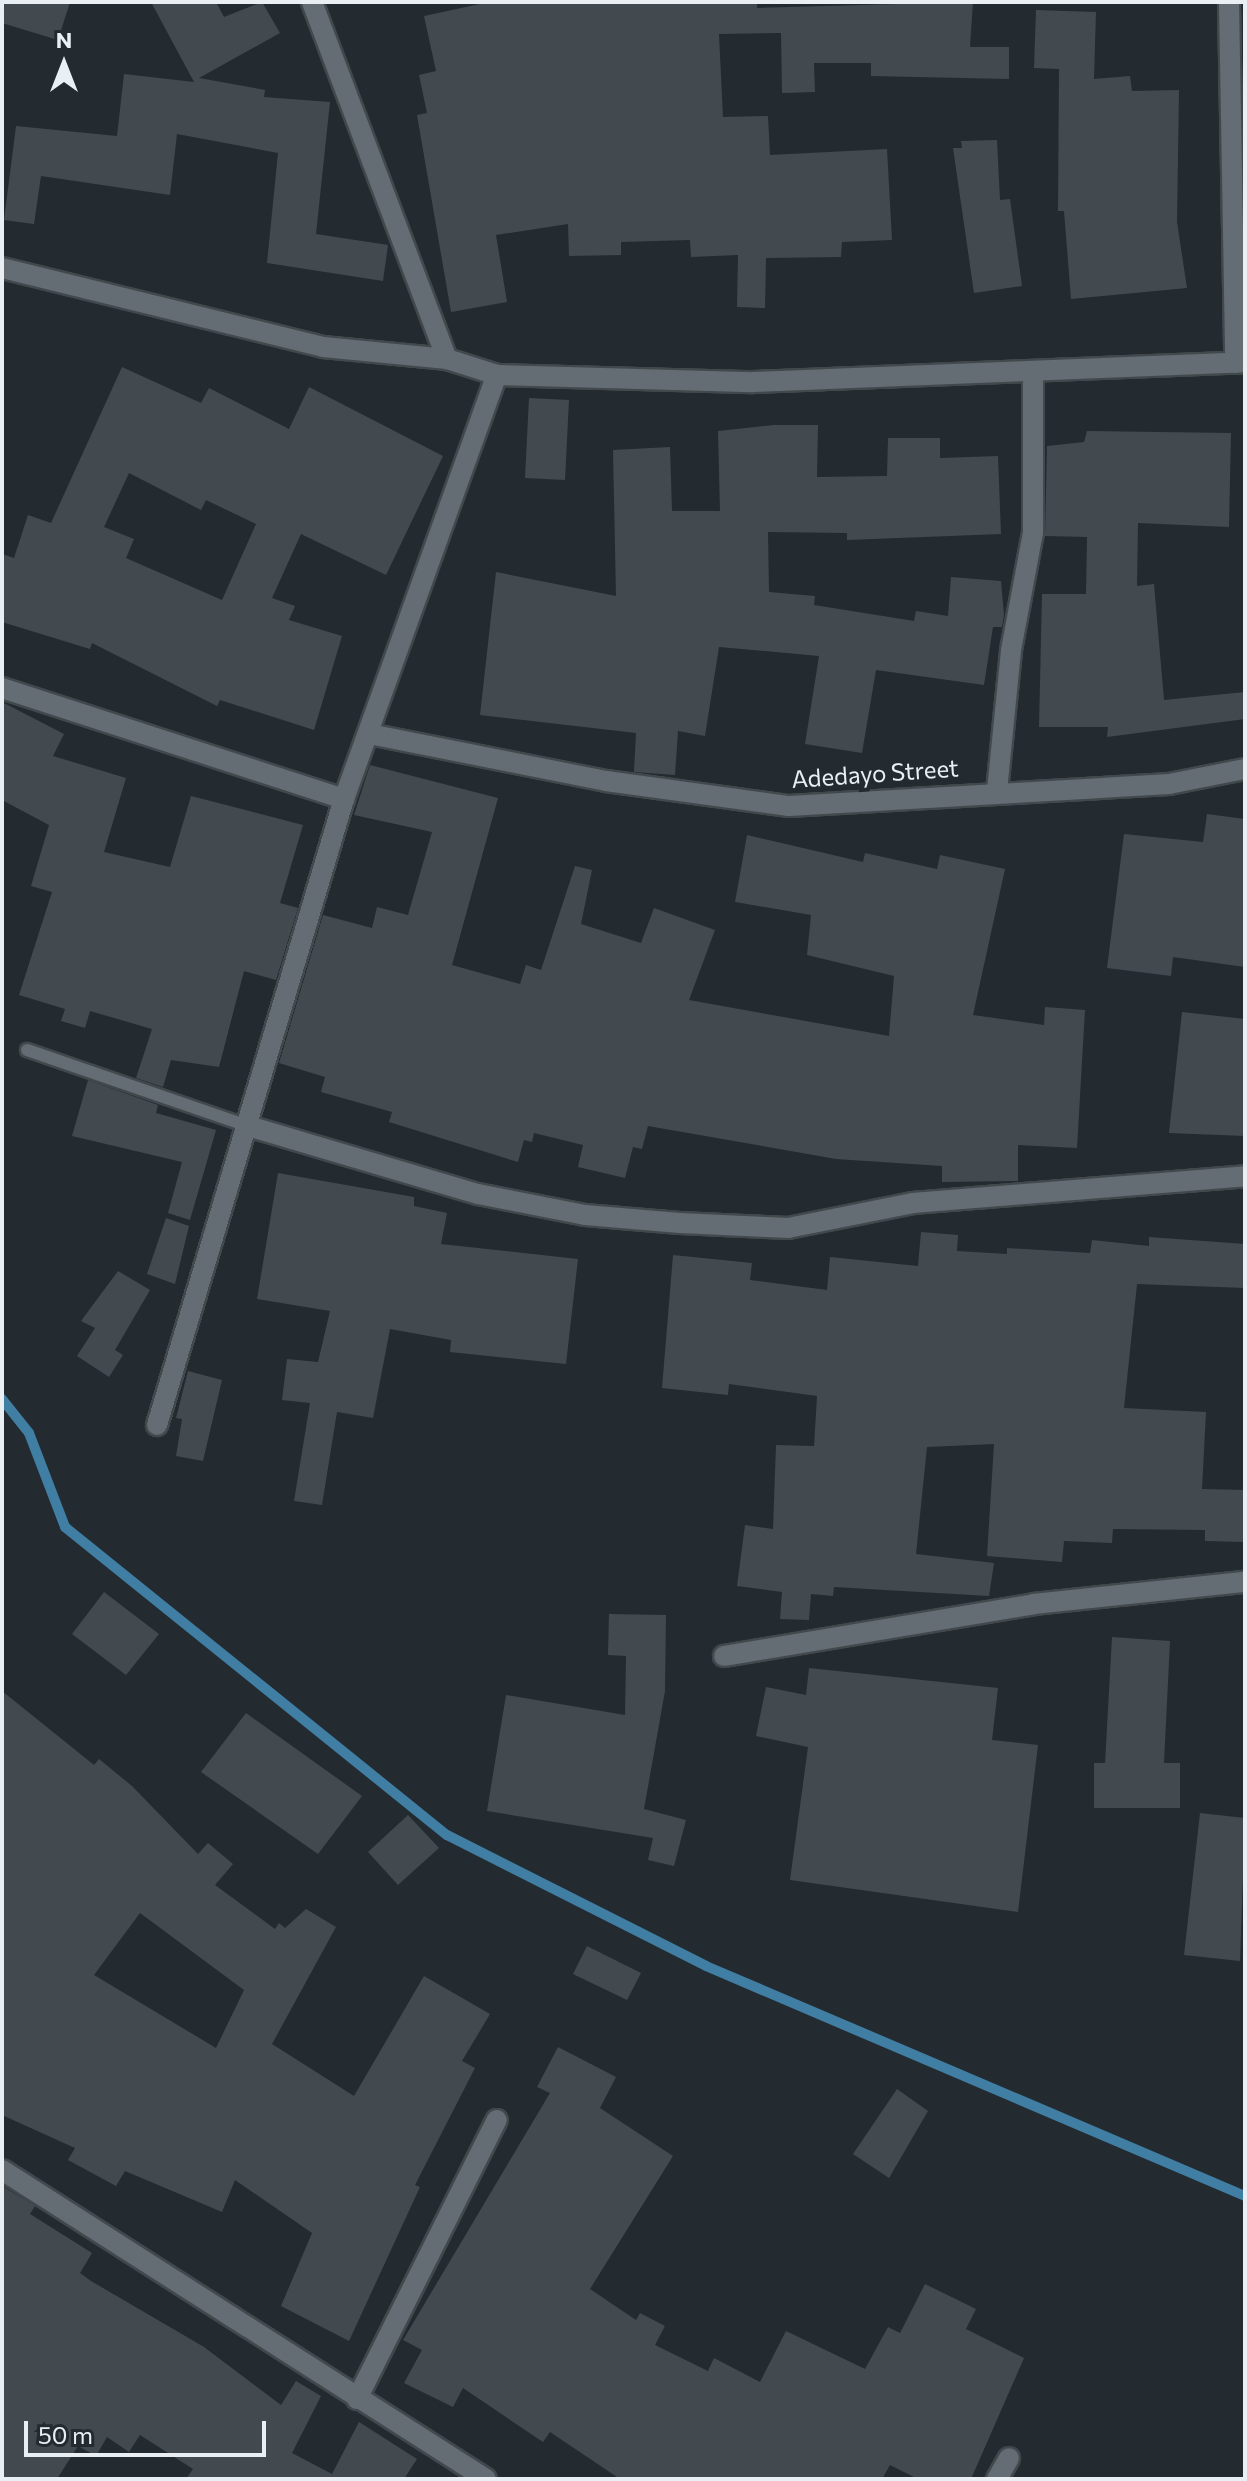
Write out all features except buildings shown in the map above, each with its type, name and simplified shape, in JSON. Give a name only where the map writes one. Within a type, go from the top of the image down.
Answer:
[{"type":"street","points":[[312,2],[447,359]]},
{"type":"street","points":[[2,268],[323,347],[447,359],[497,375],[753,382],[1033,373],[1240,362],[1229,2]]},
{"type":"street","points":[[997,791],[1011,650],[1033,532],[1033,373]]},
{"type":"street","points":[[157,1425],[344,799],[497,375]]},
{"type":"street","points":[[2,688],[344,799]]},
{"type":"street","name":"Adedayo Street","points":[[369,734],[606,781],[789,806],[997,791],[1169,784],[1245,769]]},
{"type":"street","points":[[248,1126],[478,1194],[585,1215],[680,1223],[788,1228],[913,1203],[1245,1176]]},
{"type":"street","points":[[724,1656],[1034,1604],[1245,1582]]},
{"type":"street","points":[[357,2399],[497,2120]]},
{"type":"street","points":[[2,2170],[486,2479]]},
{"type":"street","points":[[997,2479],[1009,2458]]},
{"type":"lane","points":[[27,1050],[248,1126]]},
{"type":"waterway","points":[[2,1399],[29,1433],[65,1527],[447,1835],[706,1966],[1245,2196]]}]
